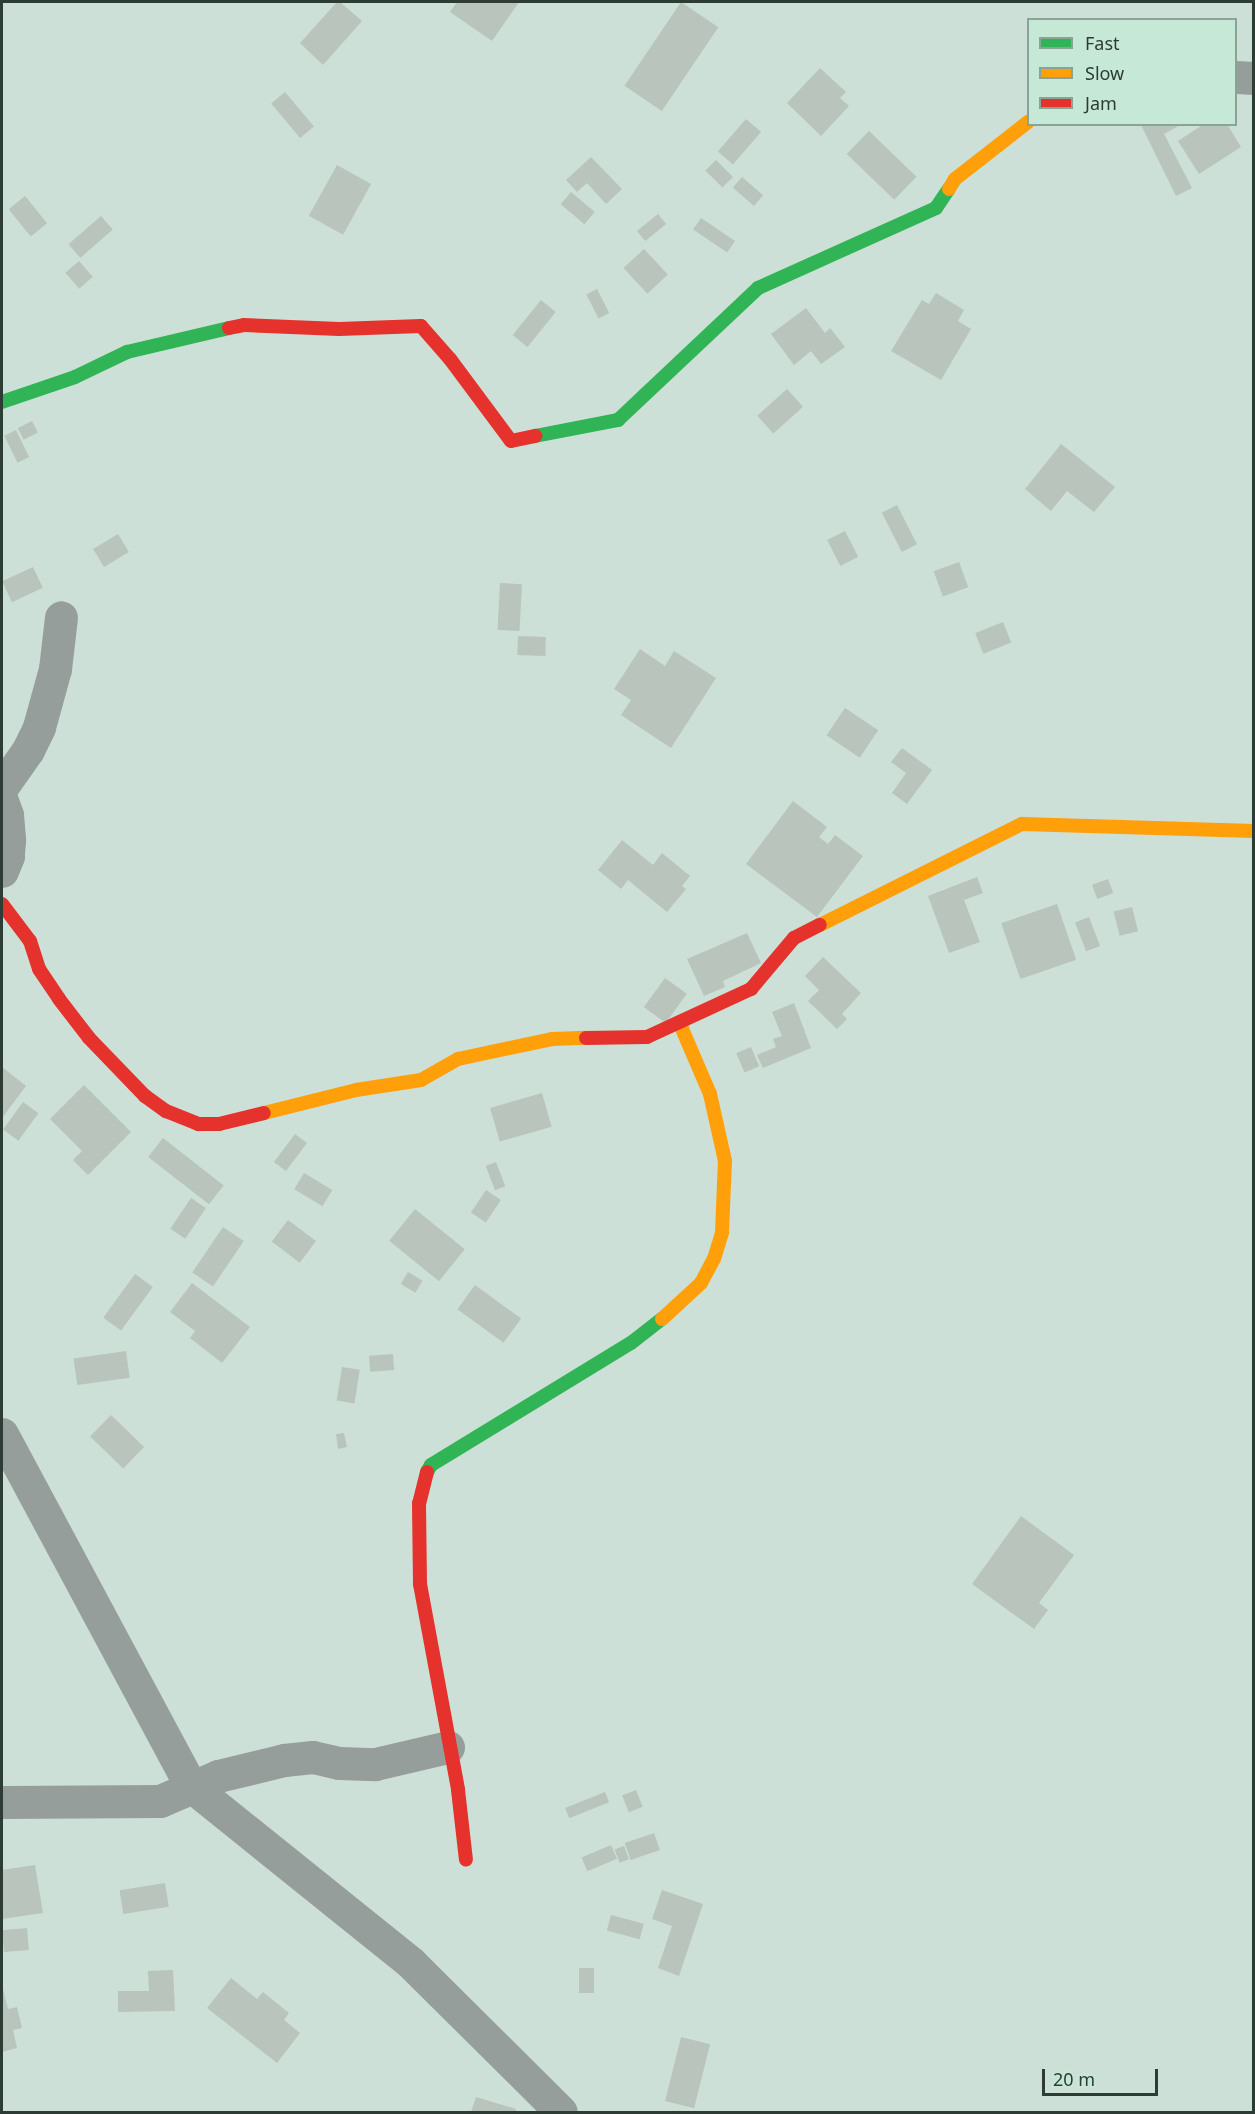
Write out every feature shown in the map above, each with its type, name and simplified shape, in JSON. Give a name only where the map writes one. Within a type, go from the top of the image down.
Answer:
[{"type":"street","points":[[1237,77],[1254,78]]},
{"type":"street","points":[[2,402],[75,377],[127,352],[244,325],[339,329],[421,326],[450,359],[512,441],[618,420],[758,288],[936,208],[955,179],[1027,124]]},
{"type":"street","points":[[2,787],[28,750],[39,727],[55,669],[62,617]]},
{"type":"street","points":[[2,801],[7,815],[9,840],[8,856],[2,871]]},
{"type":"street","points":[[2,904],[30,941],[39,969],[59,999],[89,1038],[146,1096],[166,1111],[198,1124],[219,1124],[356,1090],[421,1080],[458,1059],[552,1039],[647,1037],[680,1024],[751,988],[794,938],[1022,824],[1254,831]]},
{"type":"street","points":[[466,1860],[458,1790],[448,1748],[420,1584],[418,1503],[423,1482],[431,1465],[631,1342],[674,1310],[701,1283],[714,1259],[722,1232],[725,1161],[710,1094],[680,1024]]},
{"type":"street","points":[[2,1434],[191,1785],[411,1962],[561,2112]]},
{"type":"street","points":[[2,1802],[160,1801],[191,1785],[253,1766],[284,1760],[313,1757],[339,1763],[375,1764],[448,1748]]},
{"type":"building","points":[[337,2],[340,2],[362,21],[323,65],[300,43]]},
{"type":"building","points":[[457,2],[519,2],[492,41],[450,12]]},
{"type":"building","points":[[681,2],[718,27],[662,111],[625,86]]},
{"type":"building","points":[[820,68],[846,92],[840,98],[849,106],[821,136],[787,103]]},
{"type":"building","points":[[285,92],[314,126],[300,138],[271,104]]},
{"type":"building","points":[[746,119],[761,132],[733,165],[718,151]]},
{"type":"building","points":[[1141,126],[1178,126],[1164,134],[1192,188],[1176,196]]},
{"type":"building","points":[[1201,126],[1228,126],[1241,147],[1199,174],[1178,141]]},
{"type":"building","points":[[869,131],[916,177],[894,200],[847,154]]},
{"type":"building","points":[[591,157],[622,189],[606,204],[587,183],[577,192],[566,180]]},
{"type":"building","points":[[716,160],[733,177],[722,188],[705,171]]},
{"type":"building","points":[[337,165],[371,184],[343,235],[309,216]]},
{"type":"building","points":[[742,177],[763,195],[754,206],[733,188]]},
{"type":"building","points":[[571,192],[595,212],[584,224],[561,204]]},
{"type":"building","points":[[25,196],[47,223],[31,236],[9,209]]},
{"type":"building","points":[[658,214],[666,224],[645,241],[637,231]]},
{"type":"building","points":[[101,216],[113,230],[80,258],[69,244]]},
{"type":"building","points":[[701,218],[735,241],[727,253],[693,230]]},
{"type":"building","points":[[644,249],[668,275],[647,294],[624,268]]},
{"type":"building","points":[[79,261],[93,277],[79,289],[65,273]]},
{"type":"building","points":[[597,289],[609,313],[599,319],[586,294]]},
{"type":"building","points":[[936,293],[964,310],[958,321],[971,329],[941,380],[891,351],[922,300],[929,304]]},
{"type":"building","points":[[541,300],[556,312],[527,347],[513,335]]},
{"type":"building","points":[[806,308],[825,333],[830,328],[845,347],[821,364],[811,351],[794,365],[771,334]]},
{"type":"building","points":[[787,389],[803,407],[773,434],[757,416]]},
{"type":"building","points":[[32,421],[38,433],[24,440],[18,428]]},
{"type":"building","points":[[16,430],[29,457],[17,463],[4,436]]},
{"type":"building","points":[[1061,444],[1115,487],[1094,512],[1067,491],[1051,511],[1025,489]]},
{"type":"building","points":[[897,505],[917,544],[902,552],[882,513]]},
{"type":"building","points":[[845,531],[858,557],[840,566],[827,540]]},
{"type":"building","points":[[118,534],[129,552],[104,567],[93,549]]},
{"type":"building","points":[[959,562],[968,587],[943,597],[934,571]]},
{"type":"building","points":[[33,567],[43,588],[12,602],[2,581]]},
{"type":"building","points":[[500,583],[522,584],[520,631],[498,630]]},
{"type":"building","points":[[1003,622],[1011,642],[983,654],[975,633]]},
{"type":"building","points":[[518,636],[546,637],[545,656],[517,655]]},
{"type":"building","points":[[640,649],[665,666],[674,651],[716,678],[671,748],[621,715],[631,700],[614,689]]},
{"type":"building","points":[[845,708],[878,730],[860,758],[827,735]]},
{"type":"building","points":[[902,748],[932,770],[907,804],[892,793],[906,773],[891,762]]},
{"type":"building","points":[[793,801],[827,827],[819,837],[828,844],[835,835],[863,856],[817,917],[746,864]]},
{"type":"building","points":[[622,840],[653,865],[662,853],[690,876],[682,886],[686,889],[667,912],[628,880],[621,889],[598,870]]},
{"type":"building","points":[[977,877],[983,893],[964,900],[980,942],[949,953],[928,896]]},
{"type":"building","points":[[1108,879],[1113,893],[1097,899],[1092,885]]},
{"type":"building","points":[[1057,904],[1076,960],[1020,979],[1001,923]]},
{"type":"building","points":[[1132,907],[1138,931],[1120,936],[1114,912]]},
{"type":"building","points":[[1089,917],[1100,946],[1086,951],[1075,922]]},
{"type":"building","points":[[747,933],[761,963],[723,981],[725,987],[704,996],[687,959]]},
{"type":"building","points":[[823,957],[861,993],[842,1014],[847,1019],[837,1029],[808,1001],[819,990],[805,976]]},
{"type":"building","points":[[665,978],[687,994],[666,1023],[644,1007]]},
{"type":"building","points":[[794,1003],[811,1048],[763,1068],[757,1055],[776,1047],[773,1039],[782,1036],[772,1012]]},
{"type":"building","points":[[751,1047],[759,1066],[744,1073],[736,1053]]},
{"type":"building","points":[[2,1067],[26,1086],[2,1118]]},
{"type":"building","points":[[84,1085],[131,1132],[88,1175],[73,1160],[82,1151],[50,1119]]},
{"type":"building","points":[[542,1093],[552,1127],[500,1142],[490,1108]]},
{"type":"building","points":[[23,1102],[38,1113],[18,1141],[3,1130]]},
{"type":"building","points":[[295,1134],[307,1143],[286,1171],[274,1162]]},
{"type":"building","points":[[163,1138],[224,1185],[209,1204],[148,1157]]},
{"type":"building","points":[[496,1162],[505,1186],[495,1190],[486,1166]]},
{"type":"building","points":[[304,1173],[332,1190],[323,1206],[294,1189]]},
{"type":"building","points":[[486,1190],[501,1200],[486,1222],[471,1212]]},
{"type":"building","points":[[191,1198],[206,1208],[185,1239],[170,1229]]},
{"type":"building","points":[[415,1209],[465,1249],[439,1281],[389,1241]]},
{"type":"building","points":[[288,1220],[316,1241],[300,1263],[272,1242]]},
{"type":"building","points":[[223,1227],[244,1241],[213,1287],[192,1273]]},
{"type":"building","points":[[408,1272],[423,1281],[415,1293],[401,1284]]},
{"type":"building","points":[[135,1274],[153,1287],[121,1331],[103,1318]]},
{"type":"building","points":[[192,1283],[250,1327],[222,1363],[190,1338],[195,1331],[170,1312]]},
{"type":"building","points":[[475,1285],[521,1319],[503,1343],[457,1309]]},
{"type":"building","points":[[126,1351],[130,1378],[77,1385],[74,1358]]},
{"type":"building","points":[[393,1354],[394,1370],[370,1372],[369,1356]]},
{"type":"building","points":[[342,1367],[360,1370],[354,1403],[337,1401]]},
{"type":"building","points":[[111,1415],[144,1447],[123,1469],[90,1437]]},
{"type":"building","points":[[344,1433],[347,1447],[338,1449],[336,1434]]},
{"type":"building","points":[[1021,1516],[1074,1555],[1039,1603],[1048,1610],[1034,1629],[972,1584]]},
{"type":"building","points":[[636,1790],[643,1807],[629,1812],[622,1796]]},
{"type":"building","points":[[605,1792],[609,1802],[569,1818],[565,1808]]},
{"type":"building","points":[[654,1833],[660,1850],[631,1860],[625,1843]]},
{"type":"building","points":[[611,1845],[617,1859],[587,1871],[582,1858]]},
{"type":"building","points":[[624,1846],[629,1859],[620,1863],[615,1850]]},
{"type":"building","points":[[35,1865],[43,1913],[2,1919],[2,1870]]},
{"type":"building","points":[[165,1883],[169,1907],[123,1914],[120,1890]]},
{"type":"building","points":[[662,1890],[703,1904],[679,1976],[658,1968],[672,1926],[652,1919]]},
{"type":"building","points":[[611,1915],[644,1924],[640,1939],[607,1930]]},
{"type":"building","points":[[27,1928],[29,1950],[4,1952],[2,1930]]},
{"type":"building","points":[[579,1968],[594,1968],[594,1993],[579,1993]]},
{"type":"building","points":[[173,1970],[175,2011],[118,2012],[118,1991],[149,1991],[148,1971]]},
{"type":"building","points":[[231,1978],[257,1999],[263,1992],[289,2013],[284,2020],[300,2033],[277,2063],[207,2008]]},
{"type":"building","points":[[2,1985],[8,2009],[17,2007],[22,2028],[13,2030],[17,2048],[2,2052]]},
{"type":"building","points":[[681,2037],[710,2044],[694,2108],[665,2101]]},
{"type":"building","points":[[476,2097],[516,2109],[515,2112],[471,2112]]},
{"type":"traffic: fast","points":[[535,436],[618,420],[758,288],[936,208],[949,189]]},
{"type":"traffic: fast","points":[[2,402],[75,377],[127,352],[229,328]]},
{"type":"traffic: fast","points":[[427,1472],[431,1465],[631,1343],[662,1319]]},
{"type":"traffic: slow","points":[[949,189],[955,179],[1027,123]]},
{"type":"traffic: slow","points":[[820,925],[1022,824],[1254,831]]},
{"type":"traffic: slow","points":[[662,1319],[701,1283],[714,1259],[722,1232],[725,1161],[710,1094],[680,1024]]},
{"type":"traffic: slow","points":[[264,1113],[356,1090],[421,1080],[458,1059],[552,1039],[586,1038]]},
{"type":"traffic: jam","points":[[229,328],[244,325],[339,329],[421,326],[450,359],[511,441],[535,436]]},
{"type":"traffic: jam","points":[[2,904],[30,941],[39,969],[59,999],[89,1038],[145,1096],[166,1111],[198,1124],[219,1124],[264,1113]]},
{"type":"traffic: jam","points":[[586,1038],[647,1037],[751,989],[794,938],[820,925]]},
{"type":"traffic: jam","points":[[427,1472],[419,1503],[420,1584],[458,1790],[466,1860]]}]
